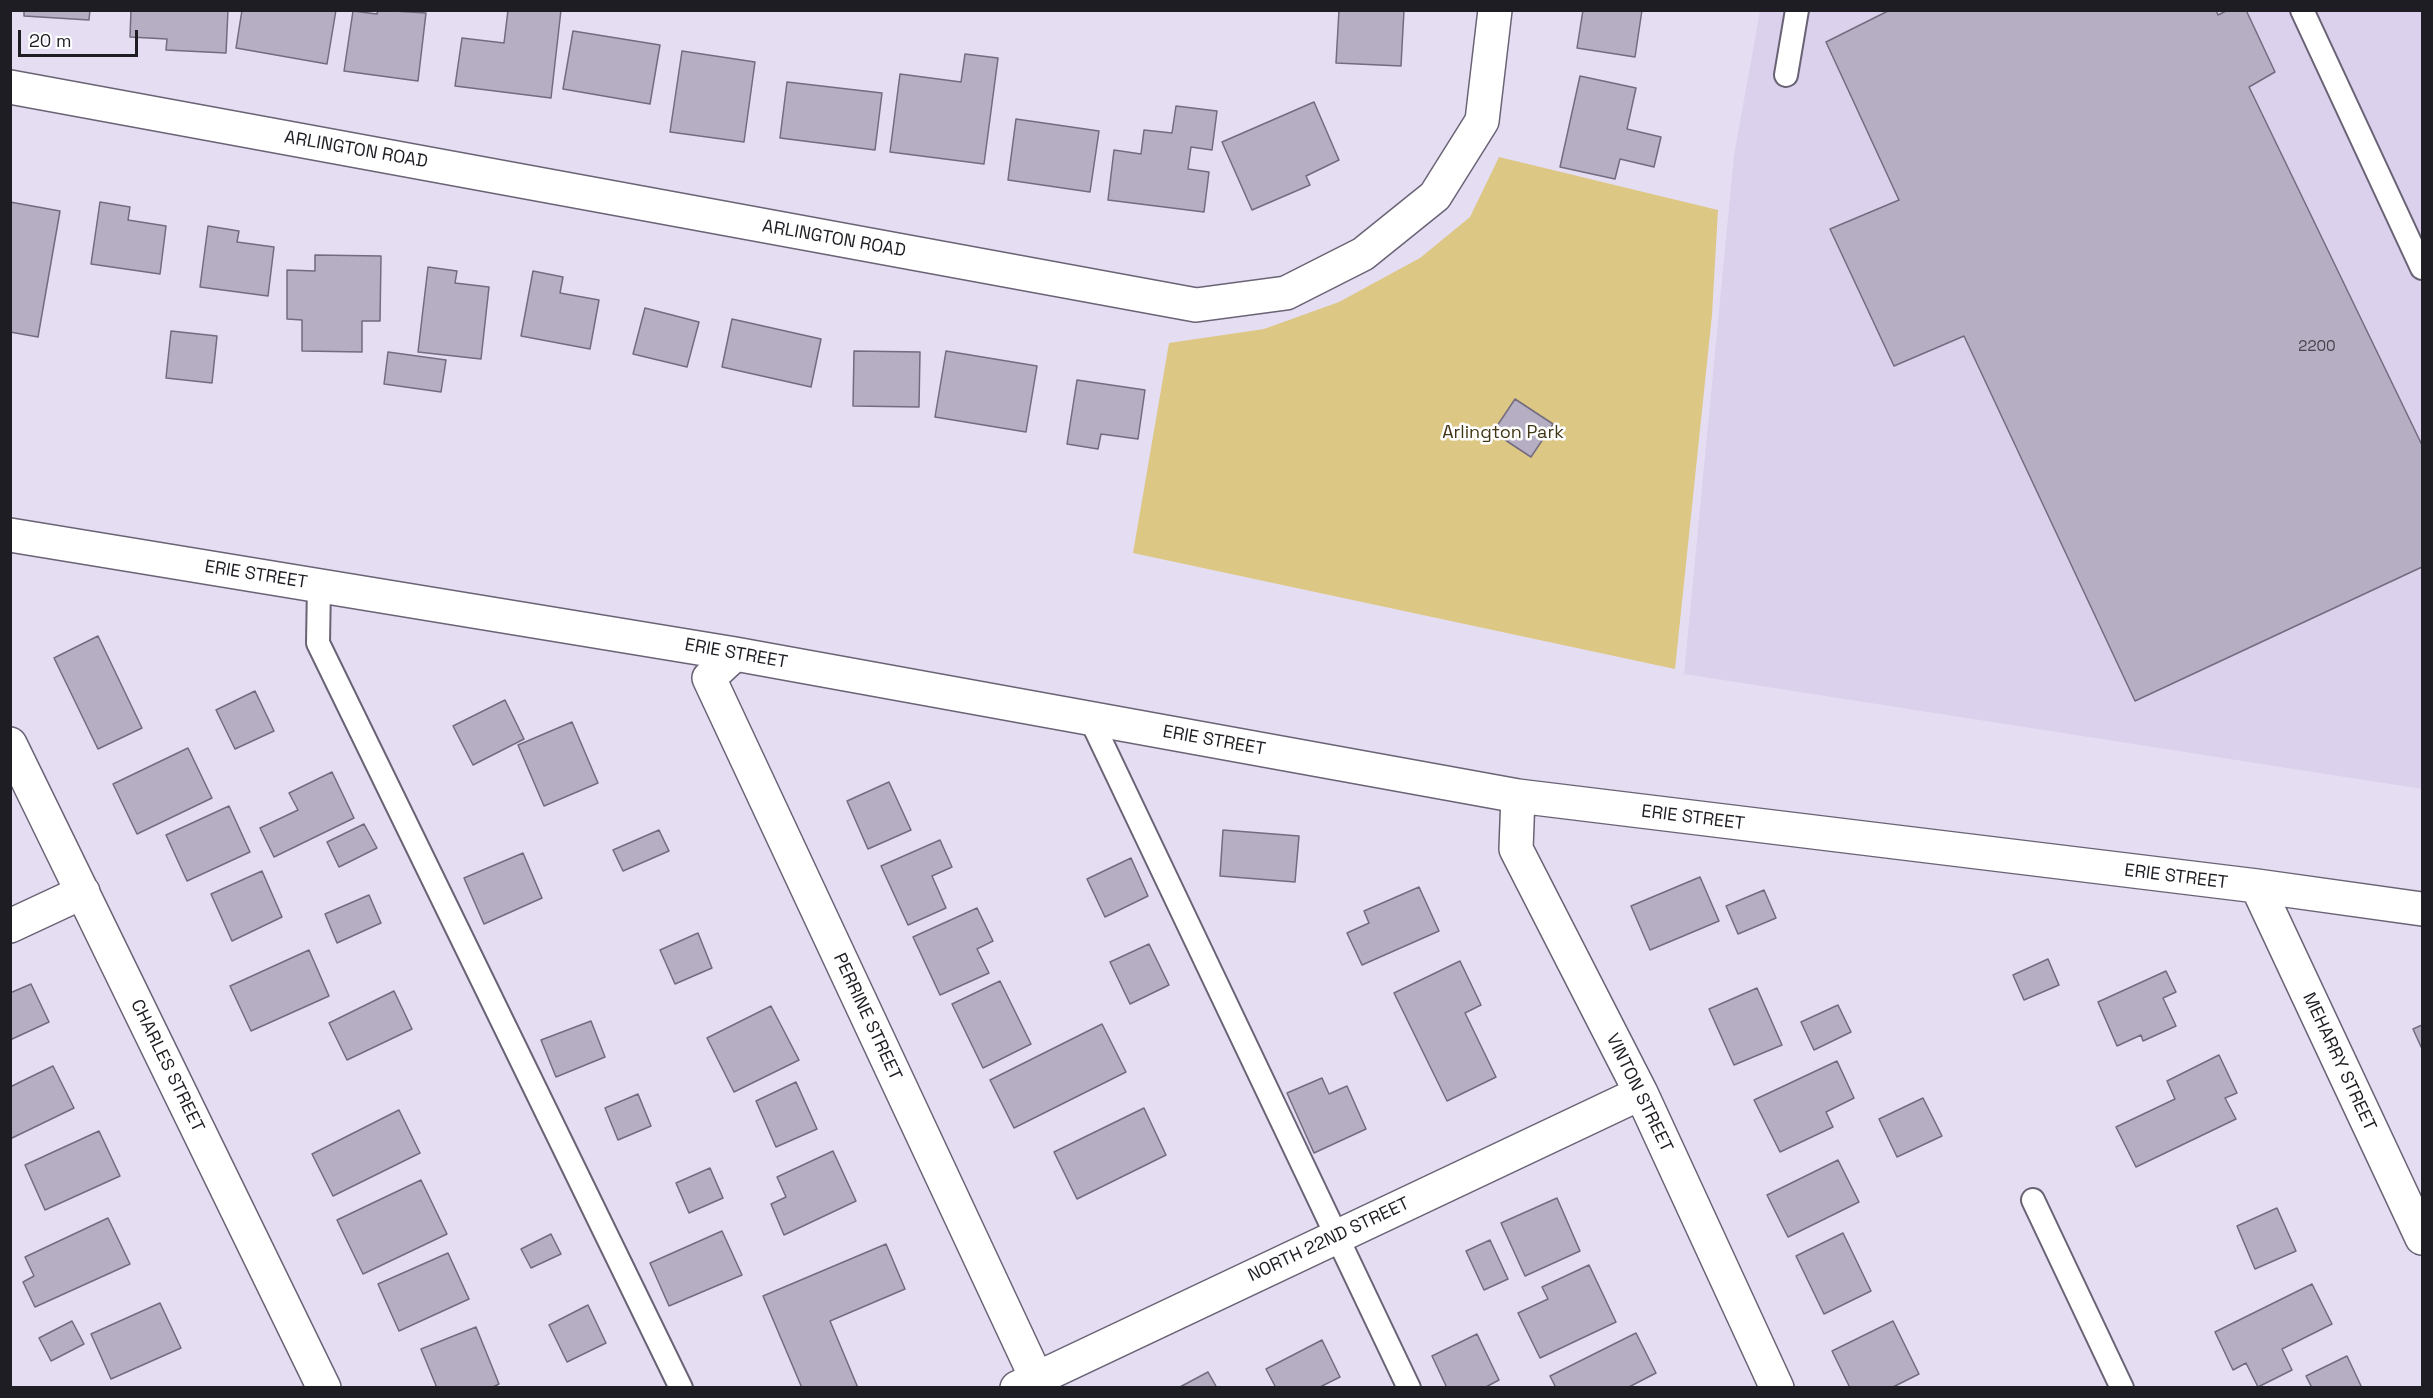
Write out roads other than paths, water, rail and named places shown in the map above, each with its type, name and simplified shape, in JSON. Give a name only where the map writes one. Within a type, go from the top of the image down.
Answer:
[{"type":"street","name":"ARLINGTON ROAD","points":[[10,87],[1196,305],[1286,293],[1363,254],[1435,196],[1482,122],[1495,10]]},
{"type":"street","name":"ERIE STREET","points":[[10,535],[735,654],[1518,796],[2257,886],[2422,909]]},
{"type":"street","name":"PERRINE STREET","points":[[735,654],[709,678],[1031,1384]]},
{"type":"street","name":"CHARLES STREET","points":[[10,744],[324,1388]]},
{"type":"street","name":"VINTON STREET","points":[[1518,796],[1516,849],[1641,1093],[1777,1388]]},
{"type":"street","name":"MEHARRY STREET","points":[[2257,886],[2422,1238]]},
{"type":"street","points":[[10,926],[83,892]]},
{"type":"street","name":"NORTH 22ND STREET","points":[[1031,1384],[1338,1235],[1641,1093]]},
{"type":"lane","points":[[1786,75],[1797,10]]},
{"type":"lane","points":[[2302,10],[2422,268]]},
{"type":"lane","points":[[319,585],[318,643],[681,1388]]},
{"type":"lane","points":[[1090,718],[1409,1388]]},
{"type":"lane","points":[[2033,1200],[2122,1388]]},
{"type":"park label","name":"Arlington Park","points":[[1503,433]]}]
